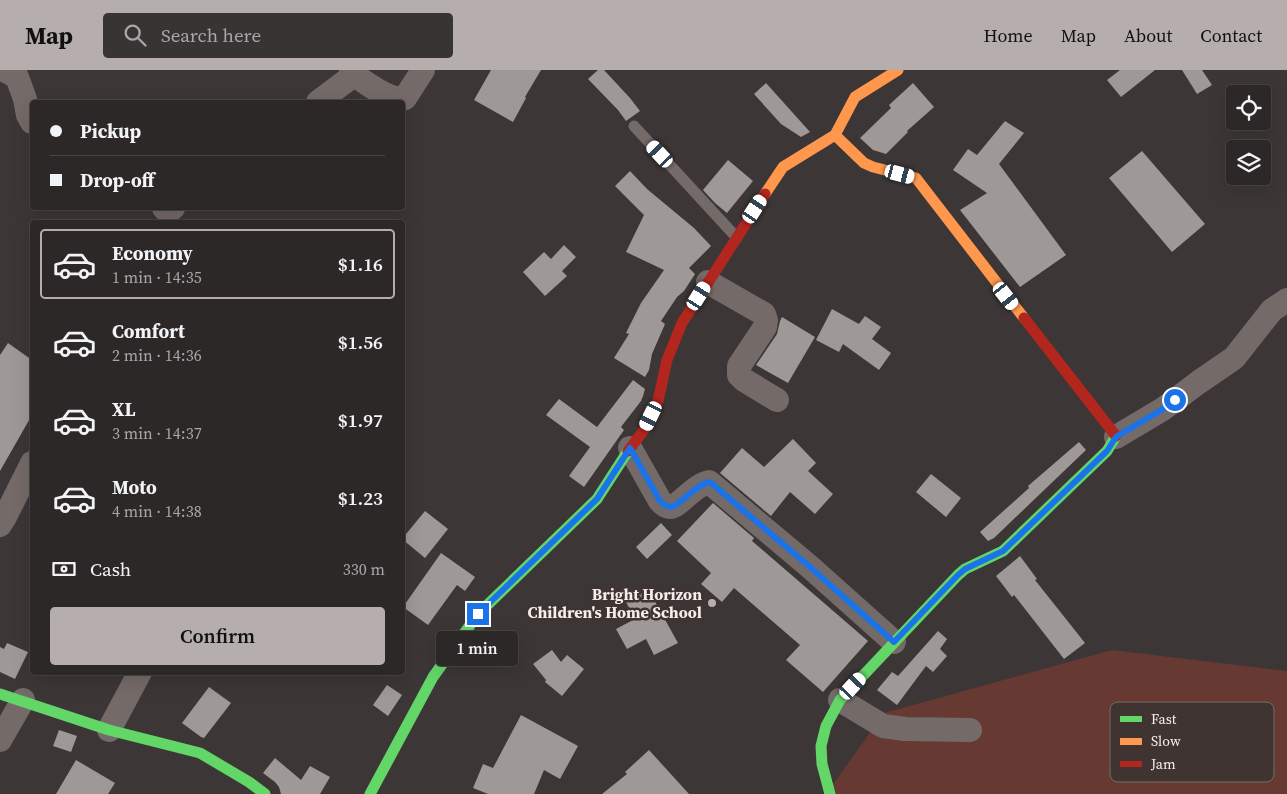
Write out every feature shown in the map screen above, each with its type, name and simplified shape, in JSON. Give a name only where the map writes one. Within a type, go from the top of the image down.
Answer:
[{"type":"street","points":[[4,70],[17,77],[26,99],[30,118]]},
{"type":"street","points":[[320,100],[353,72],[377,90],[399,100],[405,98],[422,70]]},
{"type":"street","points":[[370,794],[433,677],[478,614],[597,499],[644,430],[658,401],[667,360],[682,323],[783,167],[835,135],[855,97],[898,70]]},
{"type":"street","points":[[835,135],[864,163],[916,178],[1116,437]]},
{"type":"street","points":[[708,282],[764,314],[766,327],[739,366],[739,375],[777,400]]},
{"type":"street","points":[[830,794],[822,764],[820,746],[826,726],[840,700],[939,594],[965,569],[1003,551],[1107,451],[1116,437],[1163,409],[1234,358],[1272,310],[1287,300]]},
{"type":"street","points":[[630,448],[660,501],[665,506],[674,505],[705,483],[710,482],[894,642]]},
{"type":"street","points":[[0,525],[30,467]]},
{"type":"street","points":[[110,730],[138,675]]},
{"type":"street","points":[[0,694],[110,730],[200,753],[249,782],[265,794]]},
{"type":"street","points":[[0,740],[22,700]]},
{"type":"street","points":[[840,700],[883,726],[905,729],[970,730]]},
{"type":"lane","points":[[634,126],[737,238]]},
{"type":"shaded area","points":[[1112,650],[1287,671],[1287,794],[826,794],[884,713]]},
{"type":"building","points":[[491,70],[541,70],[513,122],[474,100]]},
{"type":"building","points":[[598,70],[604,70],[640,111],[626,121],[588,79]]},
{"type":"building","points":[[1120,70],[1155,70],[1121,97],[1107,80]]},
{"type":"building","points":[[1182,70],[1202,70],[1212,85],[1197,94]]},
{"type":"building","points":[[766,83],[810,132],[801,137],[781,124],[754,94]]},
{"type":"building","points":[[913,83],[934,107],[907,131],[886,154],[873,150],[860,138],[891,108],[889,105]]},
{"type":"building","points":[[1005,121],[1024,133],[999,164],[1066,255],[1020,287],[960,210],[987,193],[953,170],[968,149],[977,155]]},
{"type":"building","points":[[1142,151],[1205,224],[1172,252],[1109,178]]},
{"type":"building","points":[[728,160],[753,181],[727,213],[703,190]]},
{"type":"building","points":[[630,171],[647,189],[694,228],[711,246],[689,268],[695,274],[661,321],[665,324],[652,354],[649,370],[645,377],[614,358],[629,334],[626,333],[641,303],[664,270],[626,252],[644,215],[615,186]]},
{"type":"building","points":[[564,245],[576,257],[562,271],[567,276],[545,296],[523,272],[544,252],[551,259]]},
{"type":"building","points":[[832,309],[859,324],[865,316],[881,327],[872,339],[891,353],[879,370],[843,344],[839,352],[816,340]]},
{"type":"building","points":[[782,317],[815,337],[788,383],[756,365],[777,334]]},
{"type":"building","points":[[8,343],[30,359],[30,418],[0,471],[0,355]]},
{"type":"building","points":[[633,380],[645,389],[641,401],[621,427],[624,430],[584,487],[569,476],[590,447],[546,415],[559,399],[597,427]]},
{"type":"building","points":[[793,439],[816,463],[808,471],[833,494],[815,514],[790,492],[771,516],[720,473],[742,448],[764,467]]},
{"type":"building","points":[[1079,442],[1086,450],[994,538],[988,541],[980,532],[1029,488],[1028,486]]},
{"type":"building","points":[[931,474],[961,498],[946,517],[916,492]]},
{"type":"building","points":[[713,503],[754,538],[752,541],[868,641],[823,692],[786,660],[800,645],[734,588],[722,602],[701,584],[711,573],[677,541]]},
{"type":"building","points":[[425,511],[448,529],[425,558],[405,541],[405,535]]},
{"type":"building","points":[[661,523],[672,535],[647,559],[636,547]]},
{"type":"building","points":[[441,553],[475,577],[465,591],[457,585],[428,625],[405,608],[405,604]]},
{"type":"building","points":[[1020,556],[1037,579],[1035,580],[1085,643],[1064,659],[1014,595],[1012,597],[996,576]]},
{"type":"building","points":[[648,589],[678,643],[654,655],[646,639],[627,649],[616,629],[635,619],[626,602]]},
{"type":"building","points":[[938,631],[947,639],[940,649],[947,656],[933,672],[926,666],[897,705],[877,690],[892,672],[898,676]]},
{"type":"building","points":[[7,643],[28,652],[15,679],[0,672],[0,647],[4,649]]},
{"type":"building","points":[[552,650],[561,662],[567,655],[584,669],[562,696],[545,682],[546,680],[533,664]]},
{"type":"building","points":[[387,685],[402,695],[388,716],[373,705]]},
{"type":"building","points":[[209,687],[231,703],[204,738],[182,723]]},
{"type":"building","points":[[521,715],[578,746],[560,779],[544,770],[534,794],[488,794],[473,788],[483,764],[493,768]]},
{"type":"building","points":[[59,730],[77,736],[71,752],[53,746]]},
{"type":"building","points":[[649,750],[689,794],[602,794],[627,774],[625,772]]},
{"type":"building","points":[[275,758],[301,780],[310,766],[330,777],[320,794],[281,794],[275,782],[263,773]]},
{"type":"building","points":[[76,760],[115,783],[108,794],[56,794]]},
{"type":"traffic: fast","points":[[830,794],[822,764],[821,746],[826,726],[840,700],[958,575],[965,569],[1003,551],[1107,451],[1116,436]]},
{"type":"traffic: fast","points":[[370,794],[433,677],[478,614],[597,499],[628,451]]},
{"type":"traffic: fast","points":[[0,694],[109,730],[200,753],[249,782],[265,794]]},
{"type":"traffic: slow","points":[[765,194],[783,167],[835,135],[855,97],[898,70]]},
{"type":"traffic: slow","points":[[835,135],[864,163],[916,178],[1024,318]]},
{"type":"traffic: jam","points":[[628,451],[644,430],[658,401],[667,360],[682,323],[765,194]]},
{"type":"traffic: jam","points":[[1024,318],[1116,436]]},
{"type":"place","name":"Bright Horizon Children's Home School","points":[[712,603]]},
{"type":"route","points":[[478,614],[597,499],[630,448],[660,501],[665,506],[674,505],[705,483],[710,482],[894,642],[965,569],[1003,551],[1107,451],[1116,437],[1175,400]]}]
